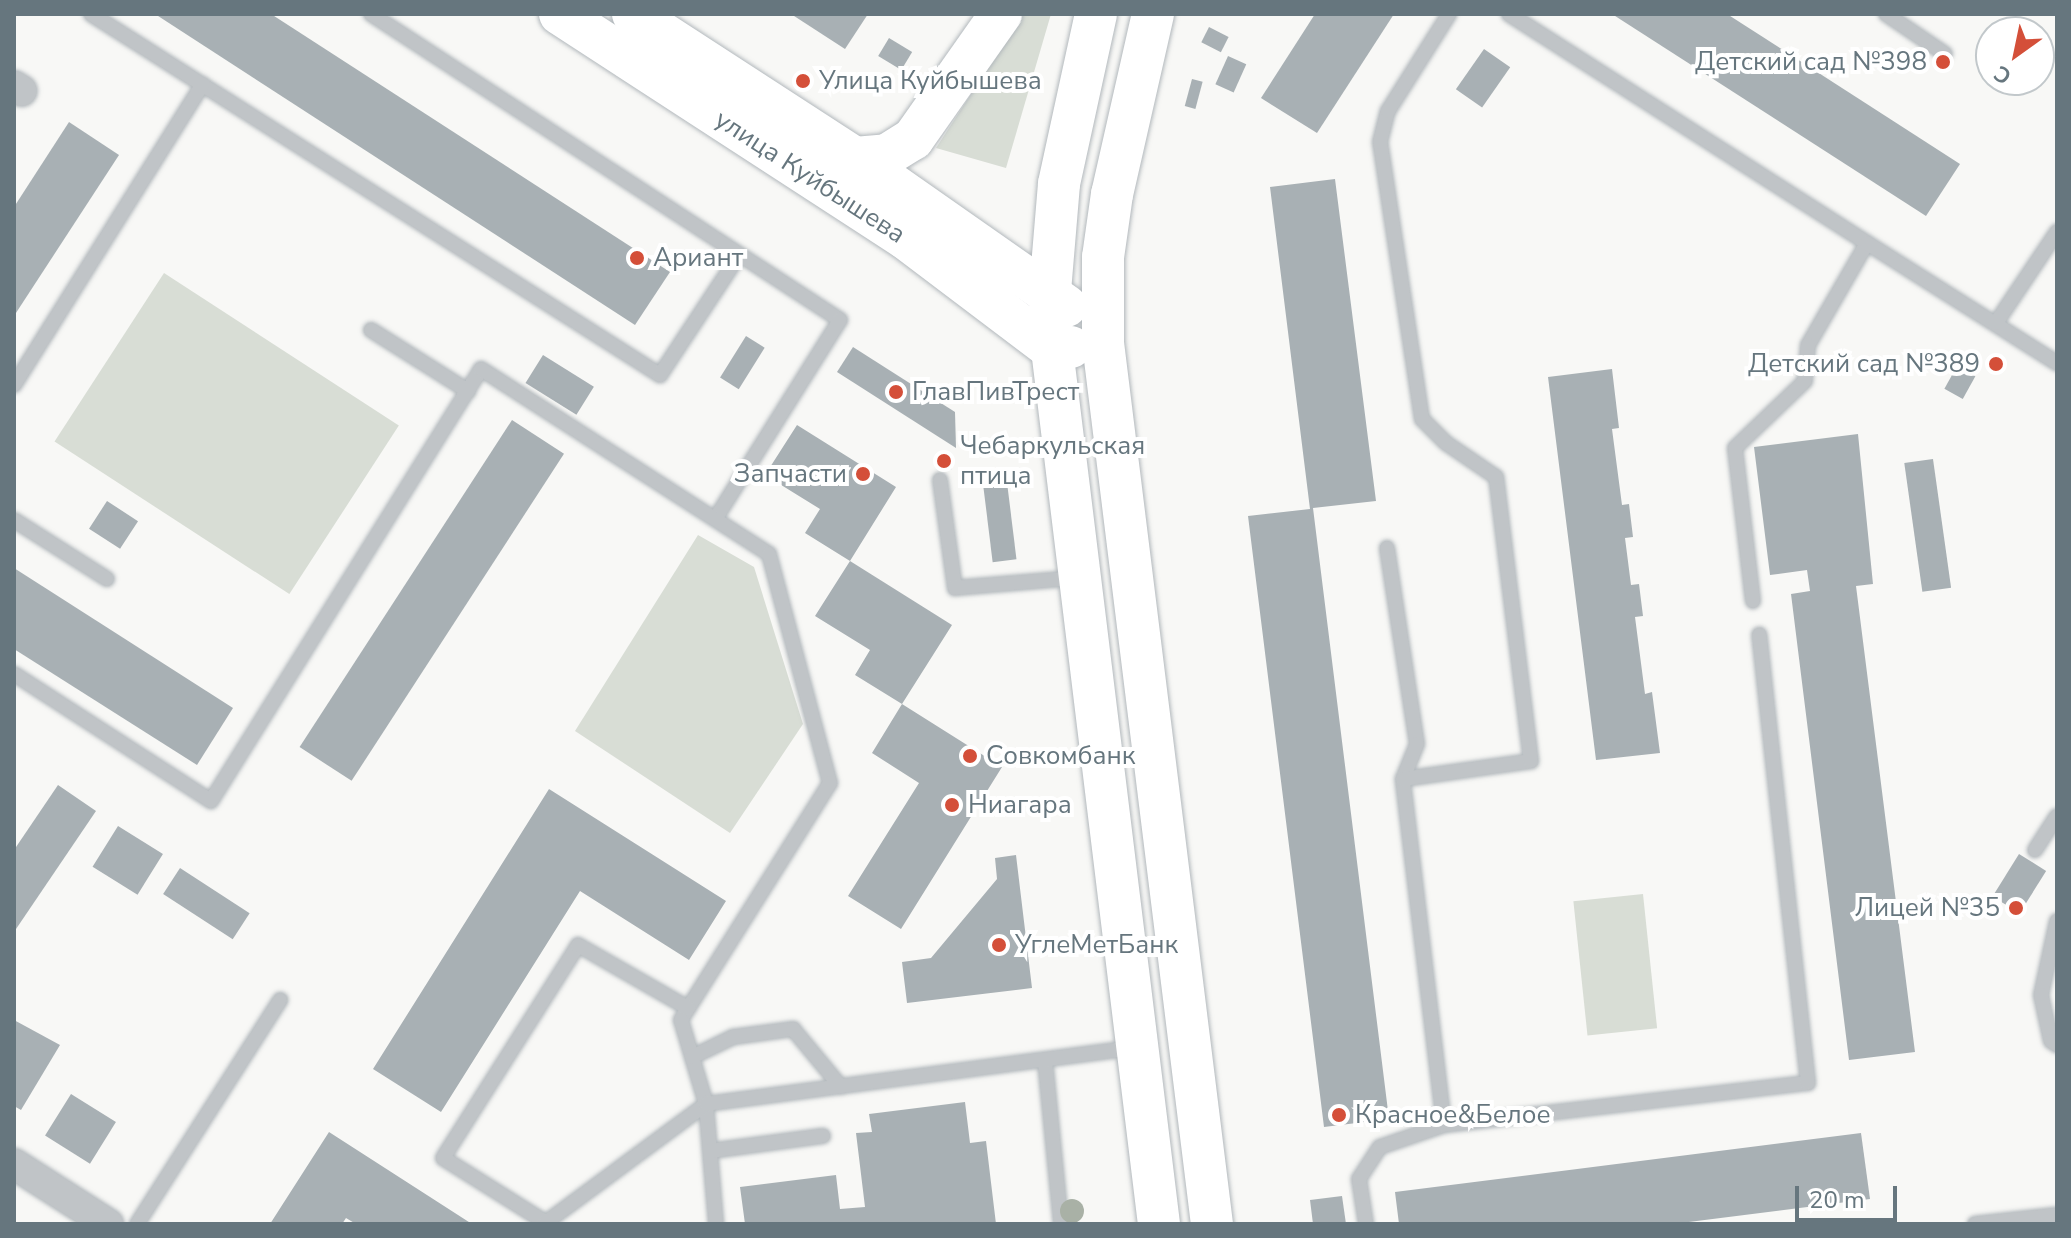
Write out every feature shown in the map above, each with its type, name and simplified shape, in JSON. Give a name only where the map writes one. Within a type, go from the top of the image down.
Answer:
[{"type":"main road","name":"улица Куйбышева","points":[[560,14],[905,238],[1052,349]]},
{"type":"main road","name":"улица Куйбышева","points":[[633,14],[855,158],[1050,292],[1103,343]]},
{"type":"main road","points":[[855,158],[887,155],[913,139],[1001,14]]},
{"type":"main road","points":[[1096,14],[1059,184],[1050,292],[1052,349],[1083,577],[1135,1048],[1159,1224]]},
{"type":"main road","points":[[1153,14],[1112,194],[1103,257],[1103,343],[1212,1224]]},
{"type":"main road","points":[[1052,349],[1103,343]]},
{"type":"street","points":[[14,1164],[108,1224]]},
{"type":"lane","points":[[91,14],[660,375],[739,255]]},
{"type":"lane","points":[[371,14],[840,320],[715,519]]},
{"type":"lane","points":[[1403,779],[1531,761],[1496,477],[1446,443],[1422,419],[1380,142],[1388,111],[1449,14]]},
{"type":"lane","points":[[1509,14],[2057,363]]},
{"type":"lane","points":[[1886,14],[1904,19],[1945,54]]},
{"type":"lane","points":[[14,385],[203,84]]},
{"type":"lane","points":[[1996,323],[2057,232]]},
{"type":"lane","points":[[1753,601],[1735,448],[1805,381],[1808,345],[1867,243]]},
{"type":"lane","points":[[371,330],[468,391]]},
{"type":"lane","points":[[14,674],[211,801],[481,369],[769,554],[830,783],[681,1020],[706,1104],[716,1224]]},
{"type":"lane","points":[[940,480],[955,588],[1083,577]]},
{"type":"lane","points":[[14,520],[107,579]]},
{"type":"lane","points":[[1387,548],[1417,744],[1403,779],[1444,1125]]},
{"type":"lane","points":[[1366,1224],[1359,1179],[1380,1147],[1444,1125],[1808,1083],[1759,635]]},
{"type":"lane","points":[[2035,850],[2057,816]]},
{"type":"lane","points":[[2057,921],[2041,995],[2051,1041],[2057,1045]]},
{"type":"lane","points":[[688,1008],[578,945],[443,1158],[544,1223],[706,1104],[1135,1048]]},
{"type":"lane","points":[[137,1224],[280,1000]]},
{"type":"lane","points":[[692,1057],[733,1037],[793,1029],[841,1087]]},
{"type":"lane","points":[[1045,1060],[1061,1224]]},
{"type":"lane","points":[[710,1151],[823,1136]]},
{"type":"lane","points":[[1975,1224],[2057,1215]]},
{"type":"shaded area","points":[[1023,14],[1051,14],[1006,168],[936,148]]},
{"type":"shaded area","points":[[164,273],[399,425],[289,594],[55,442]]},
{"type":"shaded area","points":[[698,535],[754,567],[803,724],[730,833],[575,731]]},
{"type":"shaded area","points":[[1643,894],[1657,1028],[1587,1036],[1573,901]]},
{"type":"building","points":[[155,14],[271,14],[670,272],[635,325]]},
{"type":"building","points":[[791,14],[868,14],[845,49]]},
{"type":"building","points":[[1315,14],[1394,14],[1317,133],[1261,98]]},
{"type":"building","points":[[1612,14],[1727,14],[1960,164],[1926,216]]},
{"type":"building","points":[[1209,27],[1229,37],[1221,52],[1201,42]]},
{"type":"building","points":[[889,38],[912,52],[901,70],[878,56]]},
{"type":"building","points":[[1484,49],[1510,67],[1482,107],[1456,89]]},
{"type":"building","points":[[1228,56],[1246,64],[1234,92],[1215,84]]},
{"type":"building","points":[[1192,79],[1203,82],[1195,109],[1185,106]]},
{"type":"building","points":[[69,122],[119,155],[14,316],[14,207]]},
{"type":"building","points":[[1335,179],[1376,501],[1313,508],[1389,1119],[1324,1127],[1248,516],[1310,509],[1270,187]]},
{"type":"building","points":[[746,336],[765,348],[739,389],[720,378]]},
{"type":"building","name":"ГлавПивТрест","points":[[853,347],[955,412],[956,448],[837,372]]},
{"type":"building","points":[[543,355],[594,387],[576,415],[526,383]]},
{"type":"building","points":[[1957,366],[1975,376],[1963,399],[1944,389]]},
{"type":"building","points":[[1612,369],[1619,428],[1612,429],[1622,505],[1629,504],[1633,537],[1625,538],[1631,585],[1639,584],[1643,616],[1635,617],[1645,694],[1652,692],[1660,753],[1596,760],[1548,377]]},
{"type":"building","points":[[512,420],[564,454],[352,781],[300,747]]},
{"type":"building","points":[[797,425],[896,487],[850,561],[805,533],[820,509],[765,475]]},
{"type":"building","points":[[1858,434],[1873,584],[1856,586],[1915,1052],[1849,1060],[1791,594],[1810,591],[1807,570],[1770,575],[1754,447]]},
{"type":"building","name":"Чебаркульская птица","points":[[946,451],[952,469],[943,472],[937,454]]},
{"type":"building","points":[[1933,459],[1951,588],[1922,592],[1904,463]]},
{"type":"building","points":[[1006,474],[1016,559],[993,562],[982,477]]},
{"type":"building","points":[[107,501],[138,521],[120,549],[89,529]]},
{"type":"building","points":[[850,561],[952,625],[902,704],[855,675],[870,650],[815,616]]},
{"type":"building","points":[[14,568],[233,708],[197,765],[14,649]]},
{"type":"building","points":[[902,704],[1002,767],[901,929],[848,896],[919,783],[872,753]]},
{"type":"building","points":[[58,785],[96,811],[14,932],[14,850]]},
{"type":"building","points":[[549,789],[726,901],[689,960],[580,891],[441,1112],[373,1069]]},
{"type":"building","points":[[118,826],[163,854],[138,895],[93,867]]},
{"type":"building","points":[[2019,854],[2046,871],[2020,913],[1993,896]]},
{"type":"building","points":[[1016,855],[1032,988],[907,1003],[902,962],[931,958],[997,879],[995,858]]},
{"type":"building","points":[[180,868],[250,913],[233,939],[163,894]]},
{"type":"building","points":[[14,1020],[60,1045],[21,1110],[14,1106]]},
{"type":"building","points":[[71,1094],[116,1122],[90,1164],[45,1136]]},
{"type":"building","points":[[965,1102],[970,1143],[986,1141],[996,1224],[745,1224],[740,1187],[836,1175],[840,1209],[865,1207],[856,1133],[872,1132],[869,1114]]},
{"type":"building","points":[[329,1132],[472,1224],[356,1224],[346,1218],[342,1224],[270,1224]]},
{"type":"building","points":[[1861,1133],[1870,1199],[1673,1224],[1399,1224],[1395,1192]]},
{"type":"building","points":[[1342,1196],[1346,1224],[1313,1224],[1310,1200]]},
{"type":"place","name":"Детский сад №398","points":[[1943,62]]},
{"type":"place","name":"Улица Куйбышева","points":[[803,81]]},
{"type":"place","name":"Ариант","points":[[637,258]]},
{"type":"place","name":"Детский сад №389","points":[[1996,364]]},
{"type":"place","name":"ГлавПивТрест","points":[[896,392]]},
{"type":"place","name":"Чебаркульская птица","points":[[944,461]]},
{"type":"place","name":"Запчасти","points":[[863,474]]},
{"type":"place","name":"Совкомбанк","points":[[970,756]]},
{"type":"place","name":"Ниагара","points":[[952,805]]},
{"type":"place","name":"Лицей №35","points":[[2016,908]]},
{"type":"place","name":"УглеМетБанк","points":[[999,945]]},
{"type":"place","name":"Красное&Белое","points":[[1339,1115]]}]
